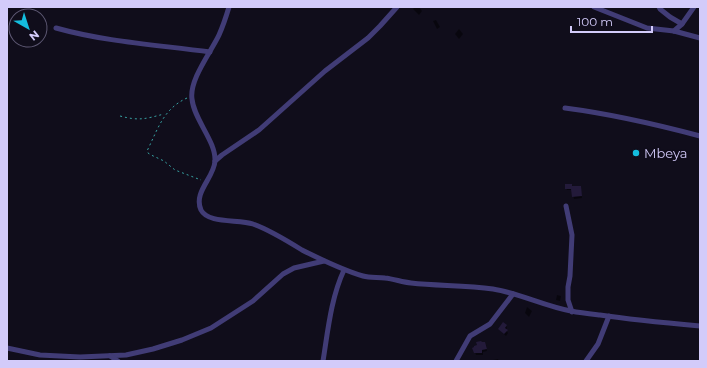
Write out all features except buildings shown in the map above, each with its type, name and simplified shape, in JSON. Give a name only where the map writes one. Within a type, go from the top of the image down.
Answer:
[{"type":"street","points":[[215,161],[212,147],[198,119],[191,97],[196,79],[202,65],[220,34],[229,7]]},
{"type":"street","points":[[397,7],[368,38],[326,71],[259,130],[215,161],[200,196],[202,212],[214,219],[250,223],[324,261],[344,270],[366,277],[386,278],[417,283],[495,289],[554,308],[572,312],[643,321],[700,326]]},
{"type":"street","points":[[594,7],[647,28],[674,31],[700,38]]},
{"type":"street","points":[[659,7],[670,17],[682,24]]},
{"type":"street","points":[[674,31],[682,24],[694,7]]},
{"type":"street","points":[[56,28],[120,40],[210,52]]},
{"type":"street","points":[[566,108],[601,113],[659,125],[700,136]]},
{"type":"street","points":[[566,206],[572,234],[568,300],[572,312]]},
{"type":"street","points":[[7,348],[40,354],[80,357],[126,355],[153,349],[182,340],[211,328],[253,302],[283,274],[294,268],[324,261]]},
{"type":"street","points":[[323,361],[334,296],[338,282],[344,270]]},
{"type":"street","points":[[456,361],[470,336],[490,324],[513,294]]},
{"type":"street","points":[[586,361],[598,344],[609,316]]},
{"type":"street","points":[[110,356],[118,361]]},
{"type":"path","points":[[191,97],[180,101],[165,114],[147,153],[164,161],[176,170],[200,180],[205,185]]},
{"type":"path","points":[[120,116],[135,120],[165,114]]},
{"type":"place","name":"Mbeya","points":[[636,153]]}]
